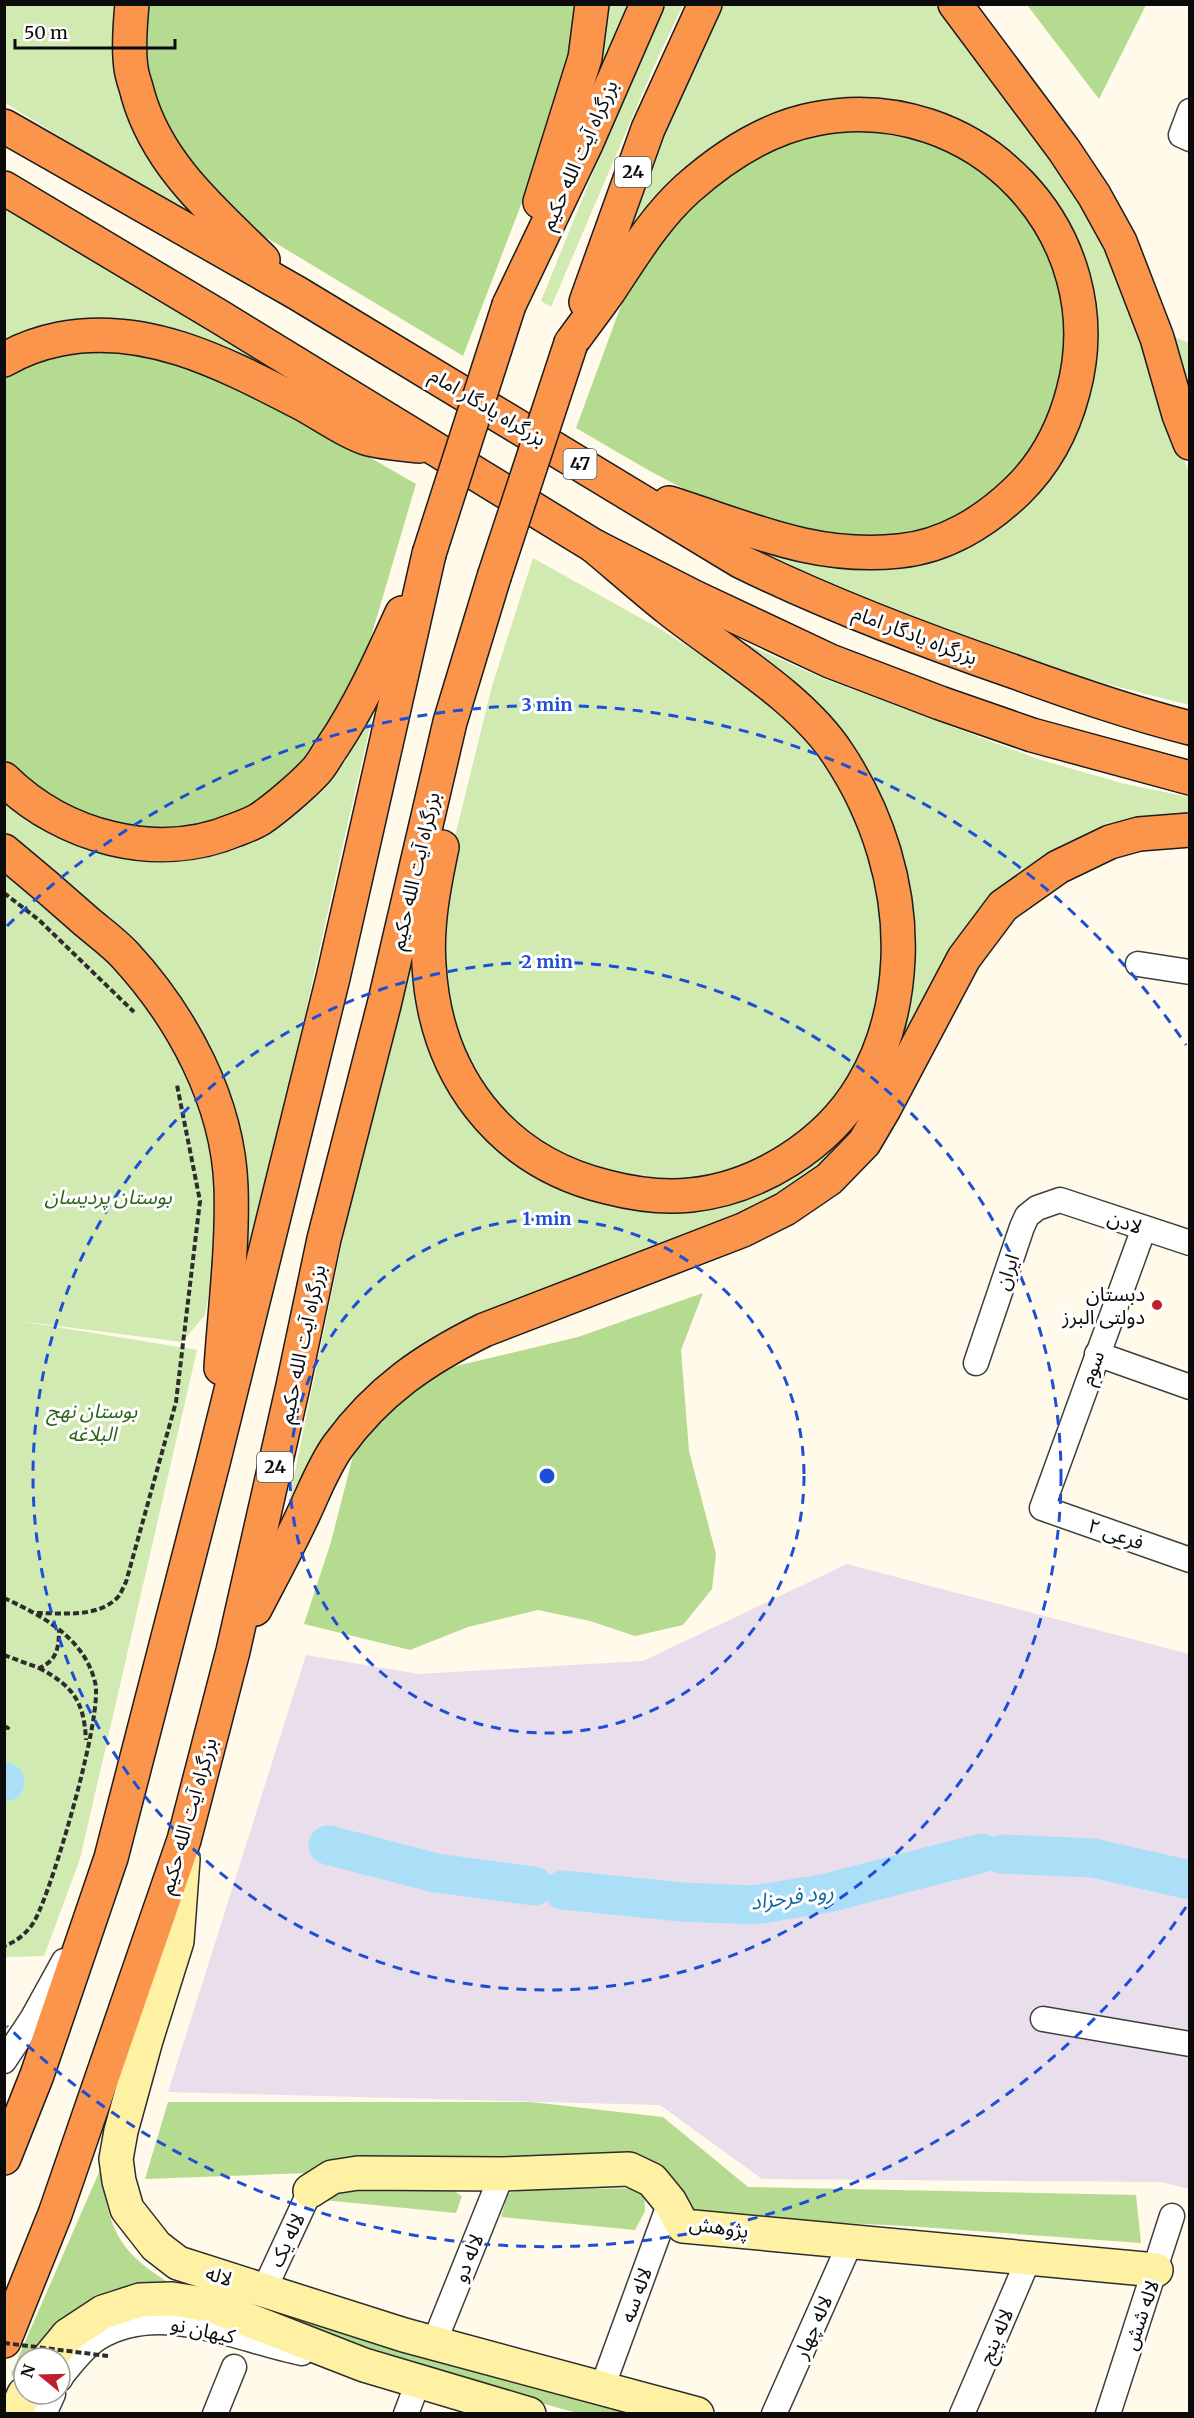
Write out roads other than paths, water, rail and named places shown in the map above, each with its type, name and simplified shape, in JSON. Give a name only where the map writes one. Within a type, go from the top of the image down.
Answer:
[{"type":"highway","points":[[132,4],[131,69],[144,117],[156,141],[178,174],[211,210],[297,293]]},
{"type":"highway","points":[[4,2158],[37,2075],[111,1858],[213,1463],[333,978],[429,554],[585,58],[592,4]]},
{"type":"highway","name":"بزرگراه آیت الله حکیم","points":[[509,305],[586,144],[647,4]]},
{"type":"highway","name":"24","points":[[571,343],[648,129],[705,4]]},
{"type":"highway","points":[[955,4],[1064,150],[1094,195],[1120,242],[1157,338],[1179,415],[1190,443]]},
{"type":"highway","points":[[571,343],[649,232],[685,191],[729,157],[756,140],[792,125],[814,119],[882,114],[910,119],[979,149],[1003,165],[1023,185],[1040,207],[1066,256],[1077,294],[1082,332],[1078,373],[1068,410],[1050,449],[1032,476],[1004,504],[970,528],[930,545],[901,551],[862,553],[830,551],[763,535],[619,488]]},
{"type":"highway","name":"بزرگراه یادگار امام","points":[[4,126],[297,293],[740,561],[850,611],[1042,682],[1157,720],[1190,728]]},
{"type":"highway","points":[[4,188],[220,316],[594,546],[694,597],[830,661],[940,704],[1032,735],[1190,778]]},
{"type":"highway","points":[[4,360],[37,344],[74,336],[104,334],[139,337],[175,346],[231,367],[368,438],[433,448]]},
{"type":"highway","name":"بزرگراه آیت الله حکیم","points":[[4,2342],[55,2214],[184,1840],[233,1651],[324,1239],[384,1005],[450,722],[494,577],[571,343]]},
{"type":"highway","points":[[450,722],[444,834],[429,922],[429,964],[433,1002],[444,1044],[464,1085],[482,1111],[515,1145],[550,1165],[591,1184],[627,1192],[664,1196],[691,1195],[724,1189],[767,1173],[806,1148],[837,1119],[862,1086],[878,1052],[892,1010],[899,938],[894,894],[885,854],[871,815],[853,778],[836,751],[812,722],[787,699],[669,609],[594,546]]},
{"type":"highway","points":[[4,778],[32,801],[61,819],[87,831],[120,841],[149,845],[183,844],[220,836],[259,820],[316,772],[355,714],[429,554]]},
{"type":"highway","points":[[233,1651],[318,1481],[338,1447],[362,1417],[412,1370],[446,1349],[484,1330],[743,1230],[785,1209],[829,1179],[864,1143],[884,1110],[964,958],[1003,906],[1058,867],[1110,842],[1139,834],[1190,830]]},
{"type":"highway","points":[[4,851],[124,954],[174,1018],[196,1057],[212,1095],[225,1143],[231,1196],[231,1231],[213,1463]]},
{"type":"main road","name":"لاله","points":[[184,1840],[177,1941],[146,2040],[121,2131],[116,2159],[127,2209],[141,2230],[156,2246],[178,2263],[404,2335],[697,2414]]},
{"type":"main road","name":"پژوهش","points":[[310,2191],[332,2177],[358,2173],[502,2174],[629,2169],[652,2180],[670,2202],[683,2226],[1156,2270]]},
{"type":"main road","name":"لاله","points":[[59,2346],[68,2335],[103,2312],[140,2300],[172,2299],[210,2305],[364,2365],[529,2414]]},
{"type":"street","points":[[1185,137],[1190,111]]},
{"type":"street","points":[[1138,964],[1190,972]]},
{"type":"street","name":"لادن","points":[[1060,1200],[1190,1243]]},
{"type":"street","name":"ایران","points":[[976,1364],[1027,1216],[1037,1208],[1060,1200]]},
{"type":"street","name":"سوم","points":[[1042,1508],[1144,1228]]},
{"type":"street","points":[[1097,1354],[1190,1386]]},
{"type":"street","name":"فرعی ۲","points":[[1042,1508],[1190,1560]]},
{"type":"street","points":[[4,2061],[32,2019],[62,1965],[111,1858]]},
{"type":"street","points":[[1043,2019],[1190,2044]]},
{"type":"street","name":"لاله دو","points":[[434,2343],[502,2174]]},
{"type":"street","name":"لاله یک","points":[[264,2290],[310,2191]]},
{"type":"street","name":"لاله سه","points":[[602,2388],[670,2202]]},
{"type":"street","name":"لاله شش","points":[[1108,2414],[1172,2216]]},
{"type":"street","name":"لاله چهار","points":[[774,2414],[851,2241]]},
{"type":"street","name":"لاله پنج","points":[[962,2414],[1029,2258]]},
{"type":"street","name":"کیهان نو","points":[[72,2366],[96,2339],[120,2328],[143,2322],[166,2321],[188,2324],[276,2348],[364,2365]]},
{"type":"street","points":[[215,2414],[234,2367]]},
{"type":"street","points":[[406,2414],[418,2382]]},
{"type":"waterway","name":"رود فرحزاد","points":[[328,1845],[436,1873],[534,1886]]},
{"type":"waterway","name":"رود فرحزاد","points":[[563,1890],[681,1902],[754,1905],[827,1893],[982,1853]]},
{"type":"waterway","name":"رود فرحزاد","points":[[1002,1854],[1093,1858],[1190,1880]]},
{"type":"place","name":"دبستان دولتی البرز","points":[[1157,1305]]},
{"type":"park label","name":"بوستان پردیسان","points":[[108,1197]]},
{"type":"park label","name":"بوستان نهج البلاغه","points":[[92,1422]]}]
